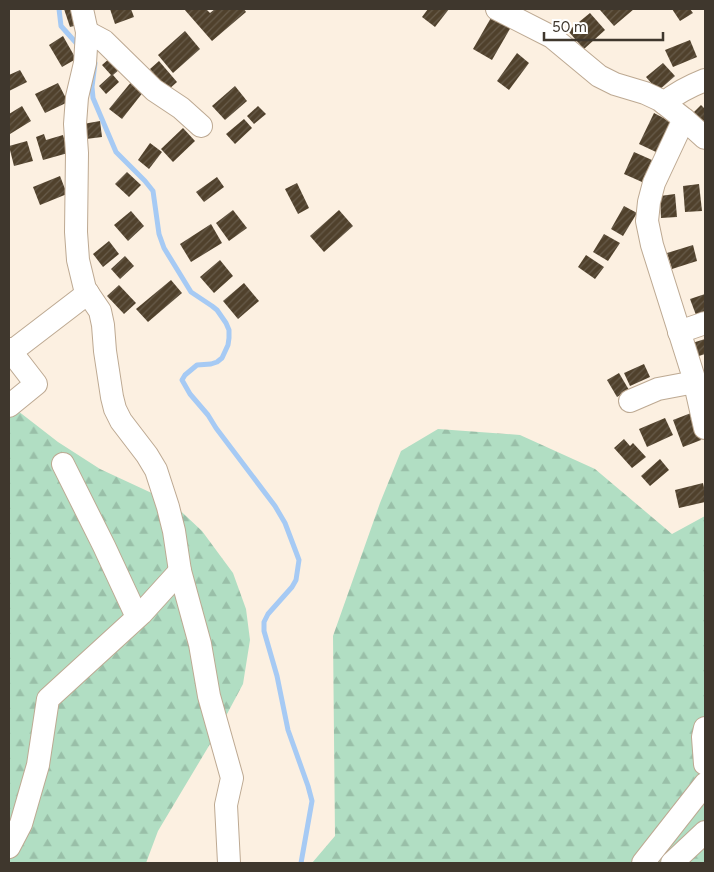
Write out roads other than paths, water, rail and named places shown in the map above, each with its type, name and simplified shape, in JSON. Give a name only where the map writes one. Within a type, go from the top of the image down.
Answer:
[{"type":"street","points":[[82,9],[87,32],[85,63],[77,97],[75,124],[78,260],[85,289],[100,311],[115,409],[121,421],[156,470],[172,523],[180,571],[200,644],[209,696],[232,778],[226,805],[229,863]]},
{"type":"street","points":[[497,9],[552,37],[599,76],[615,84],[645,93],[664,104],[705,138]]},
{"type":"street","points":[[87,32],[104,41],[154,90],[180,108],[200,126]]},
{"type":"street","points":[[664,104],[670,97],[705,80]]},
{"type":"street","points":[[684,119],[654,183],[647,221],[652,245],[695,382],[705,428]]},
{"type":"street","points":[[9,406],[36,384],[10,350],[88,293]]},
{"type":"street","points":[[679,332],[705,324]]},
{"type":"street","points":[[630,401],[658,389],[695,382]]},
{"type":"street","points":[[63,464],[137,617]]},
{"type":"street","points":[[9,847],[21,824],[38,765],[48,698],[137,617],[180,571]]},
{"type":"street","points":[[705,728],[703,737],[705,764]]},
{"type":"street","points":[[643,863],[705,784]]},
{"type":"street","points":[[672,863],[705,832]]},
{"type":"waterway","points":[[59,9],[61,26],[78,45]]},
{"type":"waterway","points":[[95,63],[92,87],[93,98],[116,152],[153,191],[159,234],[164,248],[191,292],[217,310],[229,330],[228,345],[222,358],[211,364],[197,365],[182,380],[190,394],[208,415],[275,506],[285,523],[299,560],[296,580],[268,614],[264,622],[264,631],[277,676],[288,730],[312,801],[301,863]]}]
